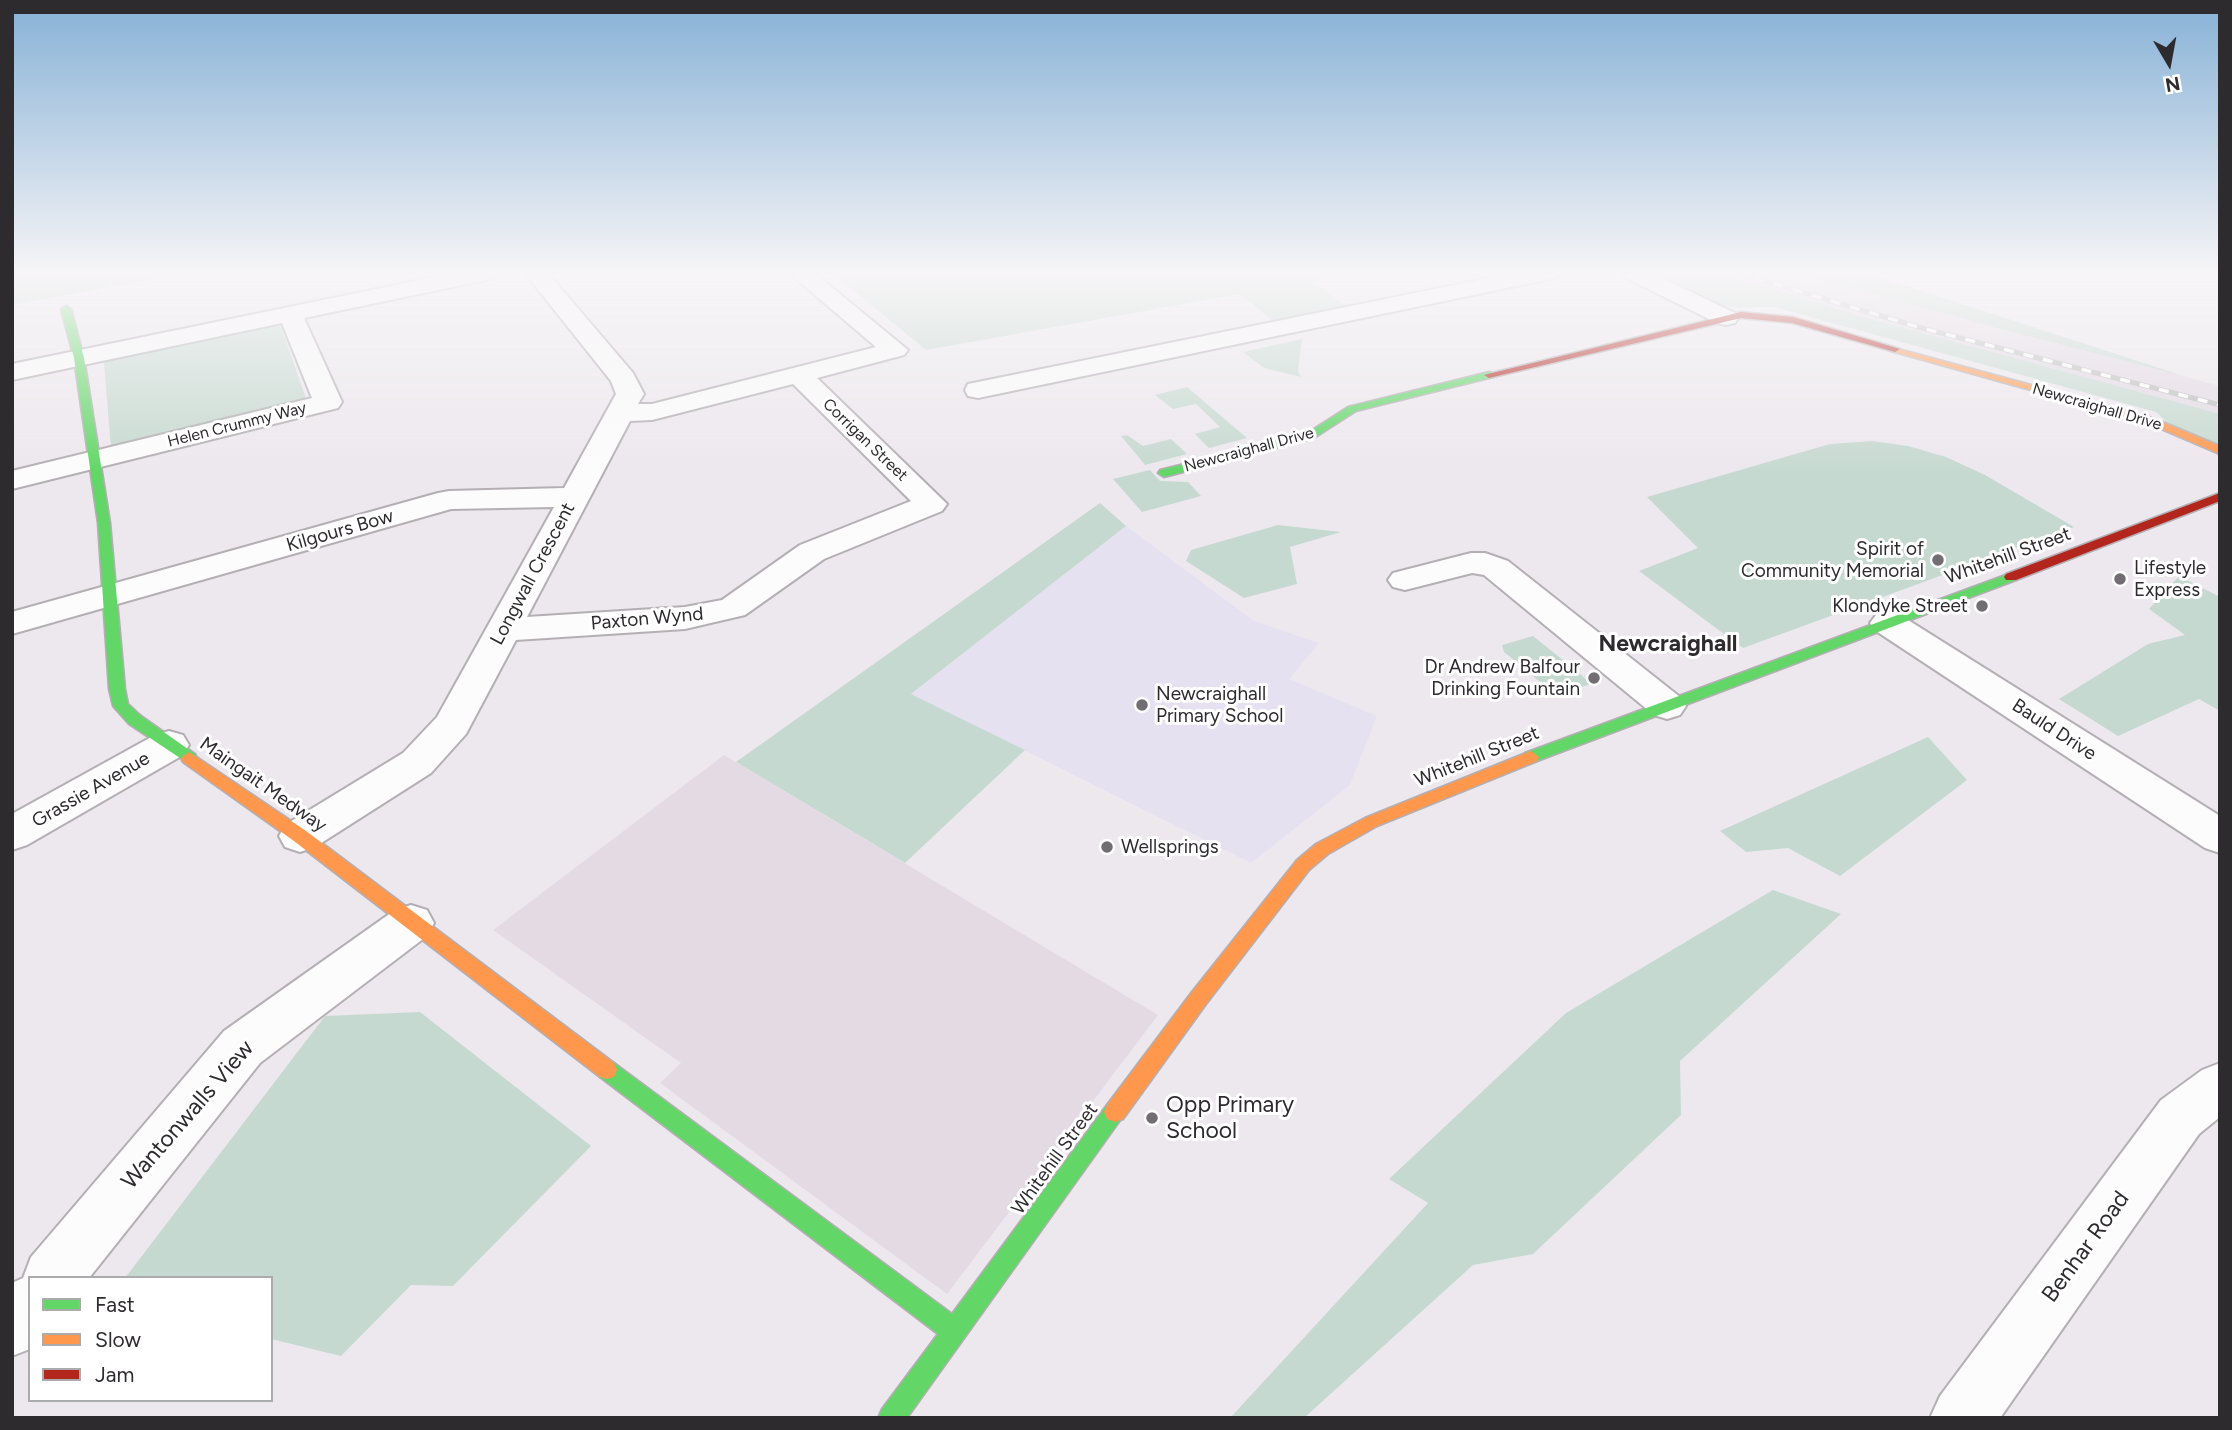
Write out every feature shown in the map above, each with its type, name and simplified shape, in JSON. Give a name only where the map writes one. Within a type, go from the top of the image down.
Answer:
[{"type":"street","name":"Maingait Medway","points":[[74,339],[104,523],[117,689],[121,706],[169,745],[300,836],[411,923],[954,1331]]},
{"type":"street","points":[[12,372],[171,339]]},
{"type":"street","name":"Helen Crummy Way","points":[[93,460],[328,402],[301,339]]},
{"type":"street","name":"Longwall Crescent","points":[[300,836],[417,763],[452,725],[630,394],[624,379],[591,339]]},
{"type":"street","points":[[619,413],[652,412],[895,350],[881,339]]},
{"type":"street","points":[[978,390],[1227,339]]},
{"type":"street","name":"Newcraighall Drive","points":[[1164,473],[1310,436],[1352,409],[1642,339]]},
{"type":"street","name":"Newcraighall Drive","points":[[1860,339],[2149,420],[2220,450]]},
{"type":"street","name":"Corrigan Street","points":[[799,375],[931,504]]},
{"type":"street","points":[[12,480],[93,460]]},
{"type":"street","name":"Kilgours Bow","points":[[12,622],[449,500],[575,497]]},
{"type":"street","name":"Whitehill Street","points":[[891,1418],[1199,998],[1303,865],[1322,849],[1371,822],[1667,706],[2168,519],[2220,497]]},
{"type":"street","name":"Paxton Wynd","points":[[503,630],[685,618],[733,608],[812,552],[931,504]]},
{"type":"street","points":[[1405,580],[1471,563],[1485,563],[1496,568],[1667,706]]},
{"type":"street","name":"Bauld Drive","points":[[1888,623],[2220,837]]},
{"type":"street","name":"Grassie Avenue","points":[[12,834],[169,745]]},
{"type":"street","name":"Wantonwalls View","points":[[54,1276],[242,1046],[411,923]]},
{"type":"street","name":"Benhar Road","points":[[1962,1418],[2180,1117],[2220,1086]]},
{"type":"street","points":[[12,1326],[28,1307]]},
{"type":"shaded area","points":[[1934,339],[2043,339],[2220,386],[2220,415],[2027,366]]},
{"type":"shaded area","name":"Newcraighall Primary School","points":[[1126,526],[1254,621],[1319,643],[1289,679],[1377,716],[1350,785],[1251,863],[911,694]]},
{"type":"shaded area","points":[[724,755],[1158,1015],[947,1294],[660,1083],[681,1063],[493,930]]},
{"type":"green space","points":[[192,339],[285,339],[307,401],[111,448],[104,363],[127,352]]},
{"type":"green space","points":[[912,339],[989,339],[926,350]]},
{"type":"green space","points":[[1302,339],[1298,371],[1301,377],[1264,368],[1243,352]]},
{"type":"green space","points":[[1889,339],[1943,339],[2220,414],[2220,449],[2171,426],[2156,412]]},
{"type":"green space","points":[[2039,339],[2069,339],[2187,377]]},
{"type":"green space","points":[[1187,387],[1247,438],[1209,448],[1195,434],[1220,427],[1196,404],[1173,409],[1155,395]]},
{"type":"green space","points":[[1127,435],[1143,446],[1171,439],[1187,454],[1145,465],[1121,436]]},
{"type":"green space","points":[[1872,441],[1908,446],[1946,457],[1985,475],[2074,527],[1743,648],[1639,571],[1698,548],[1647,497],[1830,444]]},
{"type":"green space","points":[[1150,470],[1160,481],[1188,482],[1201,496],[1142,512],[1113,479]]},
{"type":"green space","points":[[1100,503],[1126,526],[911,694],[1025,750],[905,863],[736,762]]},
{"type":"green space","points":[[1278,525],[1341,532],[1290,547],[1297,584],[1244,598],[1186,561],[1191,550]]},
{"type":"green space","points":[[2179,576],[2220,597],[2220,711],[2199,699],[2118,736],[2059,699],[2148,644],[2185,635],[2149,609]]},
{"type":"green space","points":[[1533,636],[1591,684],[1556,695],[1504,652],[1502,645]]},
{"type":"green space","points":[[1928,737],[1967,780],[1840,876],[1788,848],[1746,852],[1720,831]]},
{"type":"green space","points":[[1773,890],[1841,914],[1680,1061],[1681,1115],[1533,1254],[1473,1265],[1304,1418],[1230,1418],[1428,1203],[1389,1179],[1566,1013]]},
{"type":"green space","points":[[420,1012],[591,1146],[453,1286],[411,1285],[341,1356],[273,1339],[273,1276],[127,1276],[325,1016]]},
{"type":"railway","points":[[1963,339],[2220,405]]},
{"type":"traffic: fast","points":[[74,339],[104,523],[117,689],[121,706],[135,720],[189,758]]},
{"type":"traffic: fast","points":[[1164,473],[1310,436],[1352,409],[1489,375]]},
{"type":"traffic: fast","points":[[1531,757],[2011,577]]},
{"type":"traffic: fast","points":[[607,1070],[954,1331]]},
{"type":"traffic: fast","points":[[891,1418],[1115,1112]]},
{"type":"traffic: slow","points":[[1895,349],[2149,420],[2220,450]]},
{"type":"traffic: slow","points":[[1115,1112],[1199,998],[1303,865],[1322,849],[1371,822],[1531,757]]},
{"type":"traffic: slow","points":[[189,758],[300,836],[607,1070]]},
{"type":"traffic: jam","points":[[1489,375],[1641,339]]},
{"type":"traffic: jam","points":[[1859,339],[1895,349]]},
{"type":"traffic: jam","points":[[2011,577],[2220,497]]},
{"type":"place","name":"Spirit of Community Memorial","points":[[1938,560]]},
{"type":"place","name":"Lifestyle Express","points":[[2120,579]]},
{"type":"place","name":"Klondyke Street","points":[[1982,606]]},
{"type":"place","name":"Dr Andrew Balfour Drinking Fountain","points":[[1594,678]]},
{"type":"place","name":"Newcraighall Primary School","points":[[1142,705]]},
{"type":"place","name":"Wellsprings","points":[[1107,847]]},
{"type":"place","name":"Opp Primary School","points":[[1152,1118]]},
{"type":"district","name":"Newcraighall","points":[[1668,644]]}]
